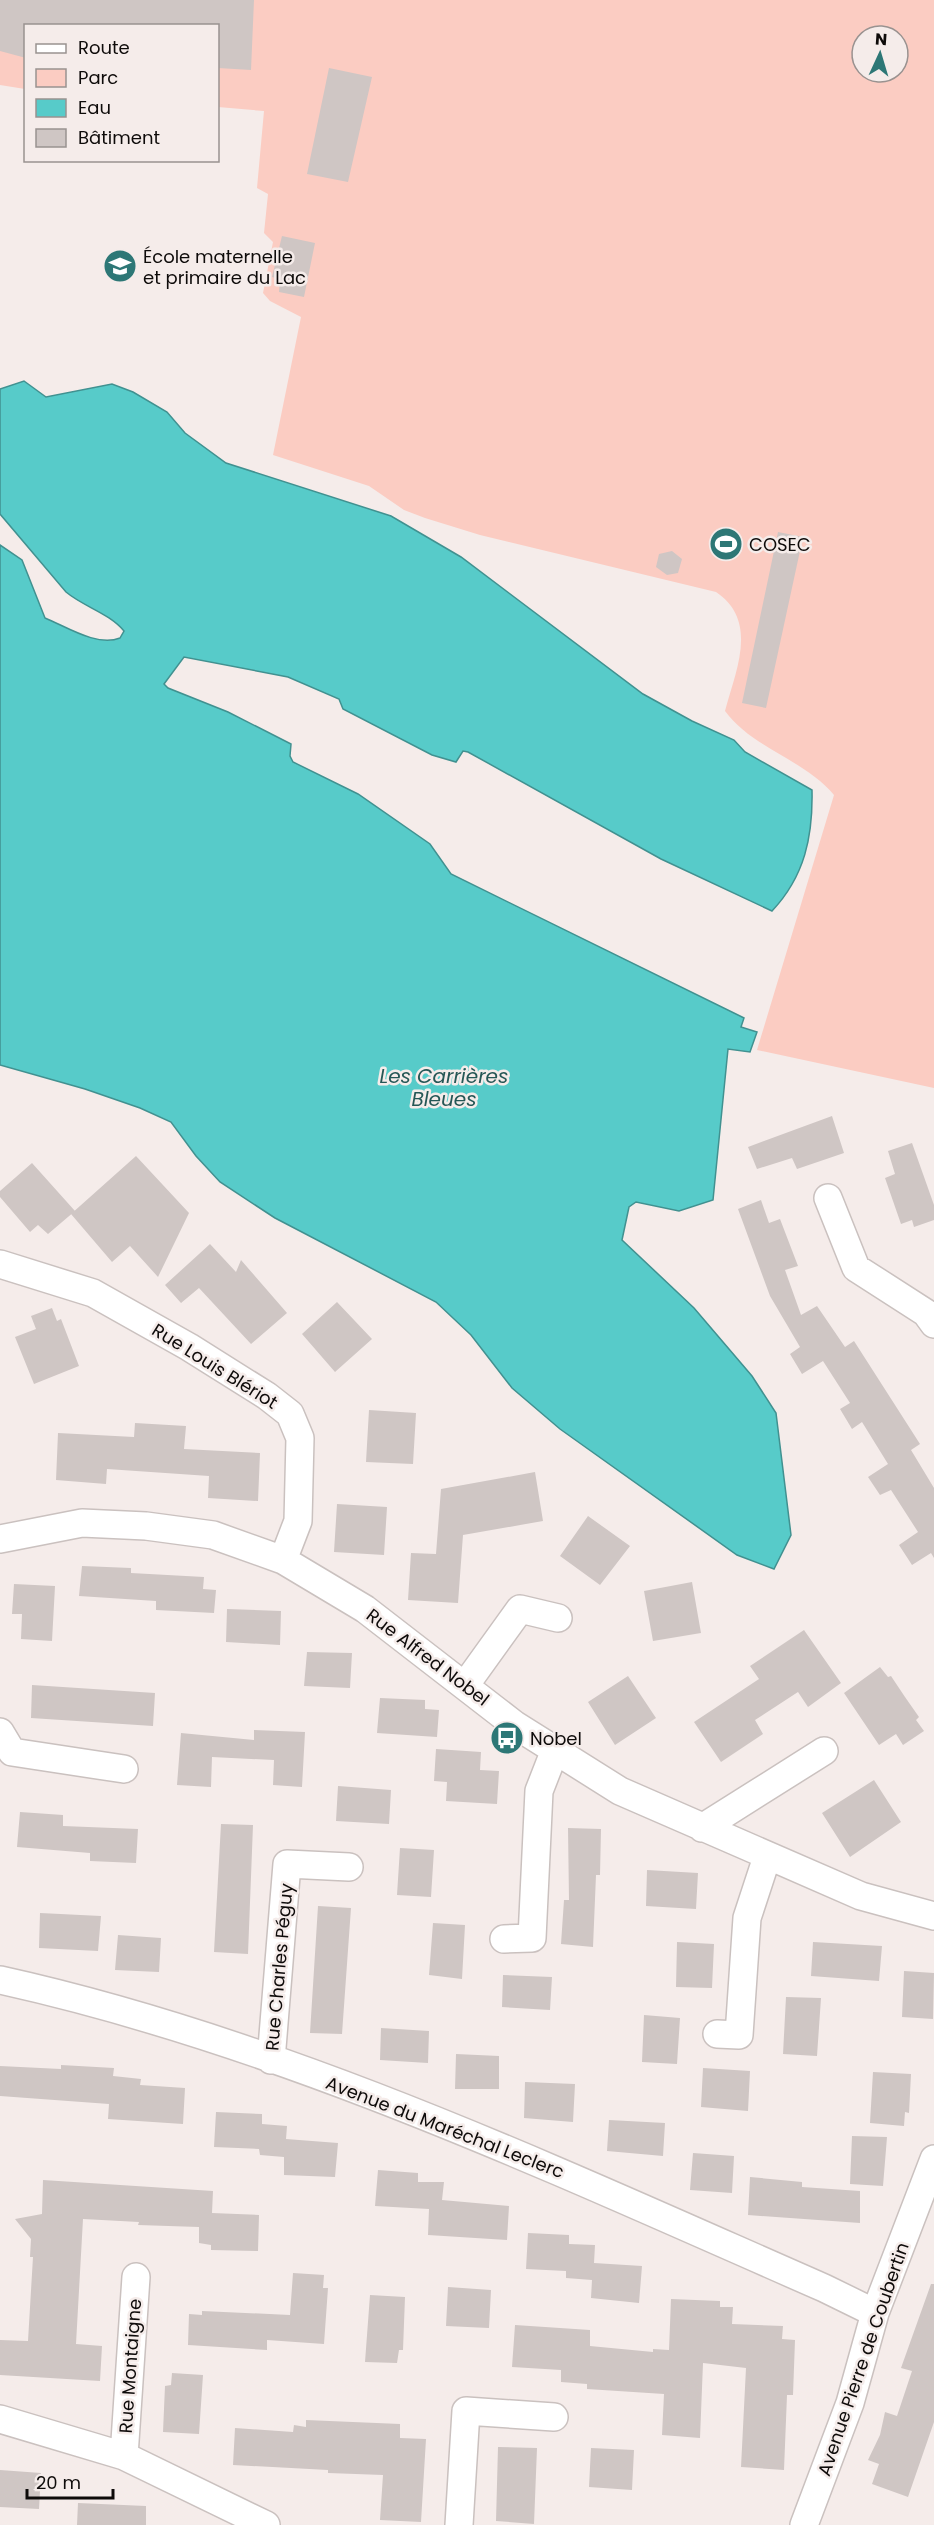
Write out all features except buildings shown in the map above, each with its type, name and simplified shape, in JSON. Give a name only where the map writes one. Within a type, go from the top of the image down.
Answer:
[{"type":"street","points":[[828,1198],[856,1268],[926,1313],[934,1324]]},
{"type":"street","name":"Rue Louis Blériot","points":[[0,1264],[93,1293],[189,1347],[267,1396],[290,1414],[300,1438],[298,1521],[283,1560]]},
{"type":"street","name":"Rue Alfred Nobel","points":[[0,1539],[82,1523],[146,1526],[213,1535],[283,1560],[365,1609],[466,1684],[515,1725],[620,1791],[861,1896],[934,1916]]},
{"type":"street","points":[[466,1684],[520,1609],[558,1618]]},
{"type":"street","points":[[0,1732],[12,1752],[124,1769]]},
{"type":"street","points":[[504,1939],[532,1938],[539,1791],[555,1750]]},
{"type":"street","points":[[702,1828],[824,1751]]},
{"type":"street","points":[[717,2034],[739,2035],[747,1918],[767,1857]]},
{"type":"street","name":"Rue Charles Péguy","points":[[271,2061],[287,1864],[349,1867]]},
{"type":"street","name":"Avenue du Maréchal Leclerc","points":[[0,1980],[160,2021],[497,2145],[824,2288],[875,2313]]},
{"type":"street","name":"Avenue Pierre de Coubertin","points":[[804,2525],[850,2403],[875,2313],[934,2159]]},
{"type":"street","name":"Rue Montaigne","points":[[124,2456],[136,2277]]},
{"type":"street","points":[[459,2525],[466,2411],[554,2418]]},
{"type":"street","points":[[0,2419],[124,2456],[266,2525]]},
{"type":"green space","name":"COSEC","points":[[0,0],[934,0],[934,1088],[757,1050],[834,795],[809,772],[749,735],[725,711],[741,647],[741,632],[737,617],[729,604],[716,592],[480,535],[425,518],[404,510],[369,486],[273,455],[301,317],[270,301],[263,293],[273,242],[264,233],[268,194],[257,188],[264,111],[219,107],[219,24],[24,24],[24,89],[0,85]]},
{"type":"water","name":"Les Carrières Bleues","points":[[24,381],[46,397],[112,384],[133,392],[167,412],[185,433],[226,463],[391,516],[461,557],[643,694],[692,721],[734,740],[745,752],[812,790],[811,823],[805,855],[792,884],[772,911],[661,859],[468,752],[463,751],[456,762],[432,755],[343,709],[339,699],[288,677],[184,657],[164,684],[168,688],[228,712],[291,744],[290,756],[293,762],[358,794],[430,844],[451,874],[744,1018],[741,1027],[757,1032],[750,1052],[728,1049],[713,1200],[679,1211],[636,1202],[629,1207],[622,1240],[694,1308],[752,1376],[776,1413],[791,1535],[774,1569],[737,1555],[560,1429],[512,1388],[471,1335],[436,1302],[275,1218],[220,1182],[196,1156],[171,1122],[140,1108],[85,1089],[0,1065],[0,545],[22,560],[45,618],[82,635],[102,640],[120,638],[124,631],[111,619],[66,592],[0,514],[0,389]]},
{"type":"place","name":"École maternelle et primaire du Lac","points":[[120,266]]},
{"type":"place","name":"COSEC","points":[[726,544]]},
{"type":"place","name":"Nobel","points":[[507,1738]]}]
